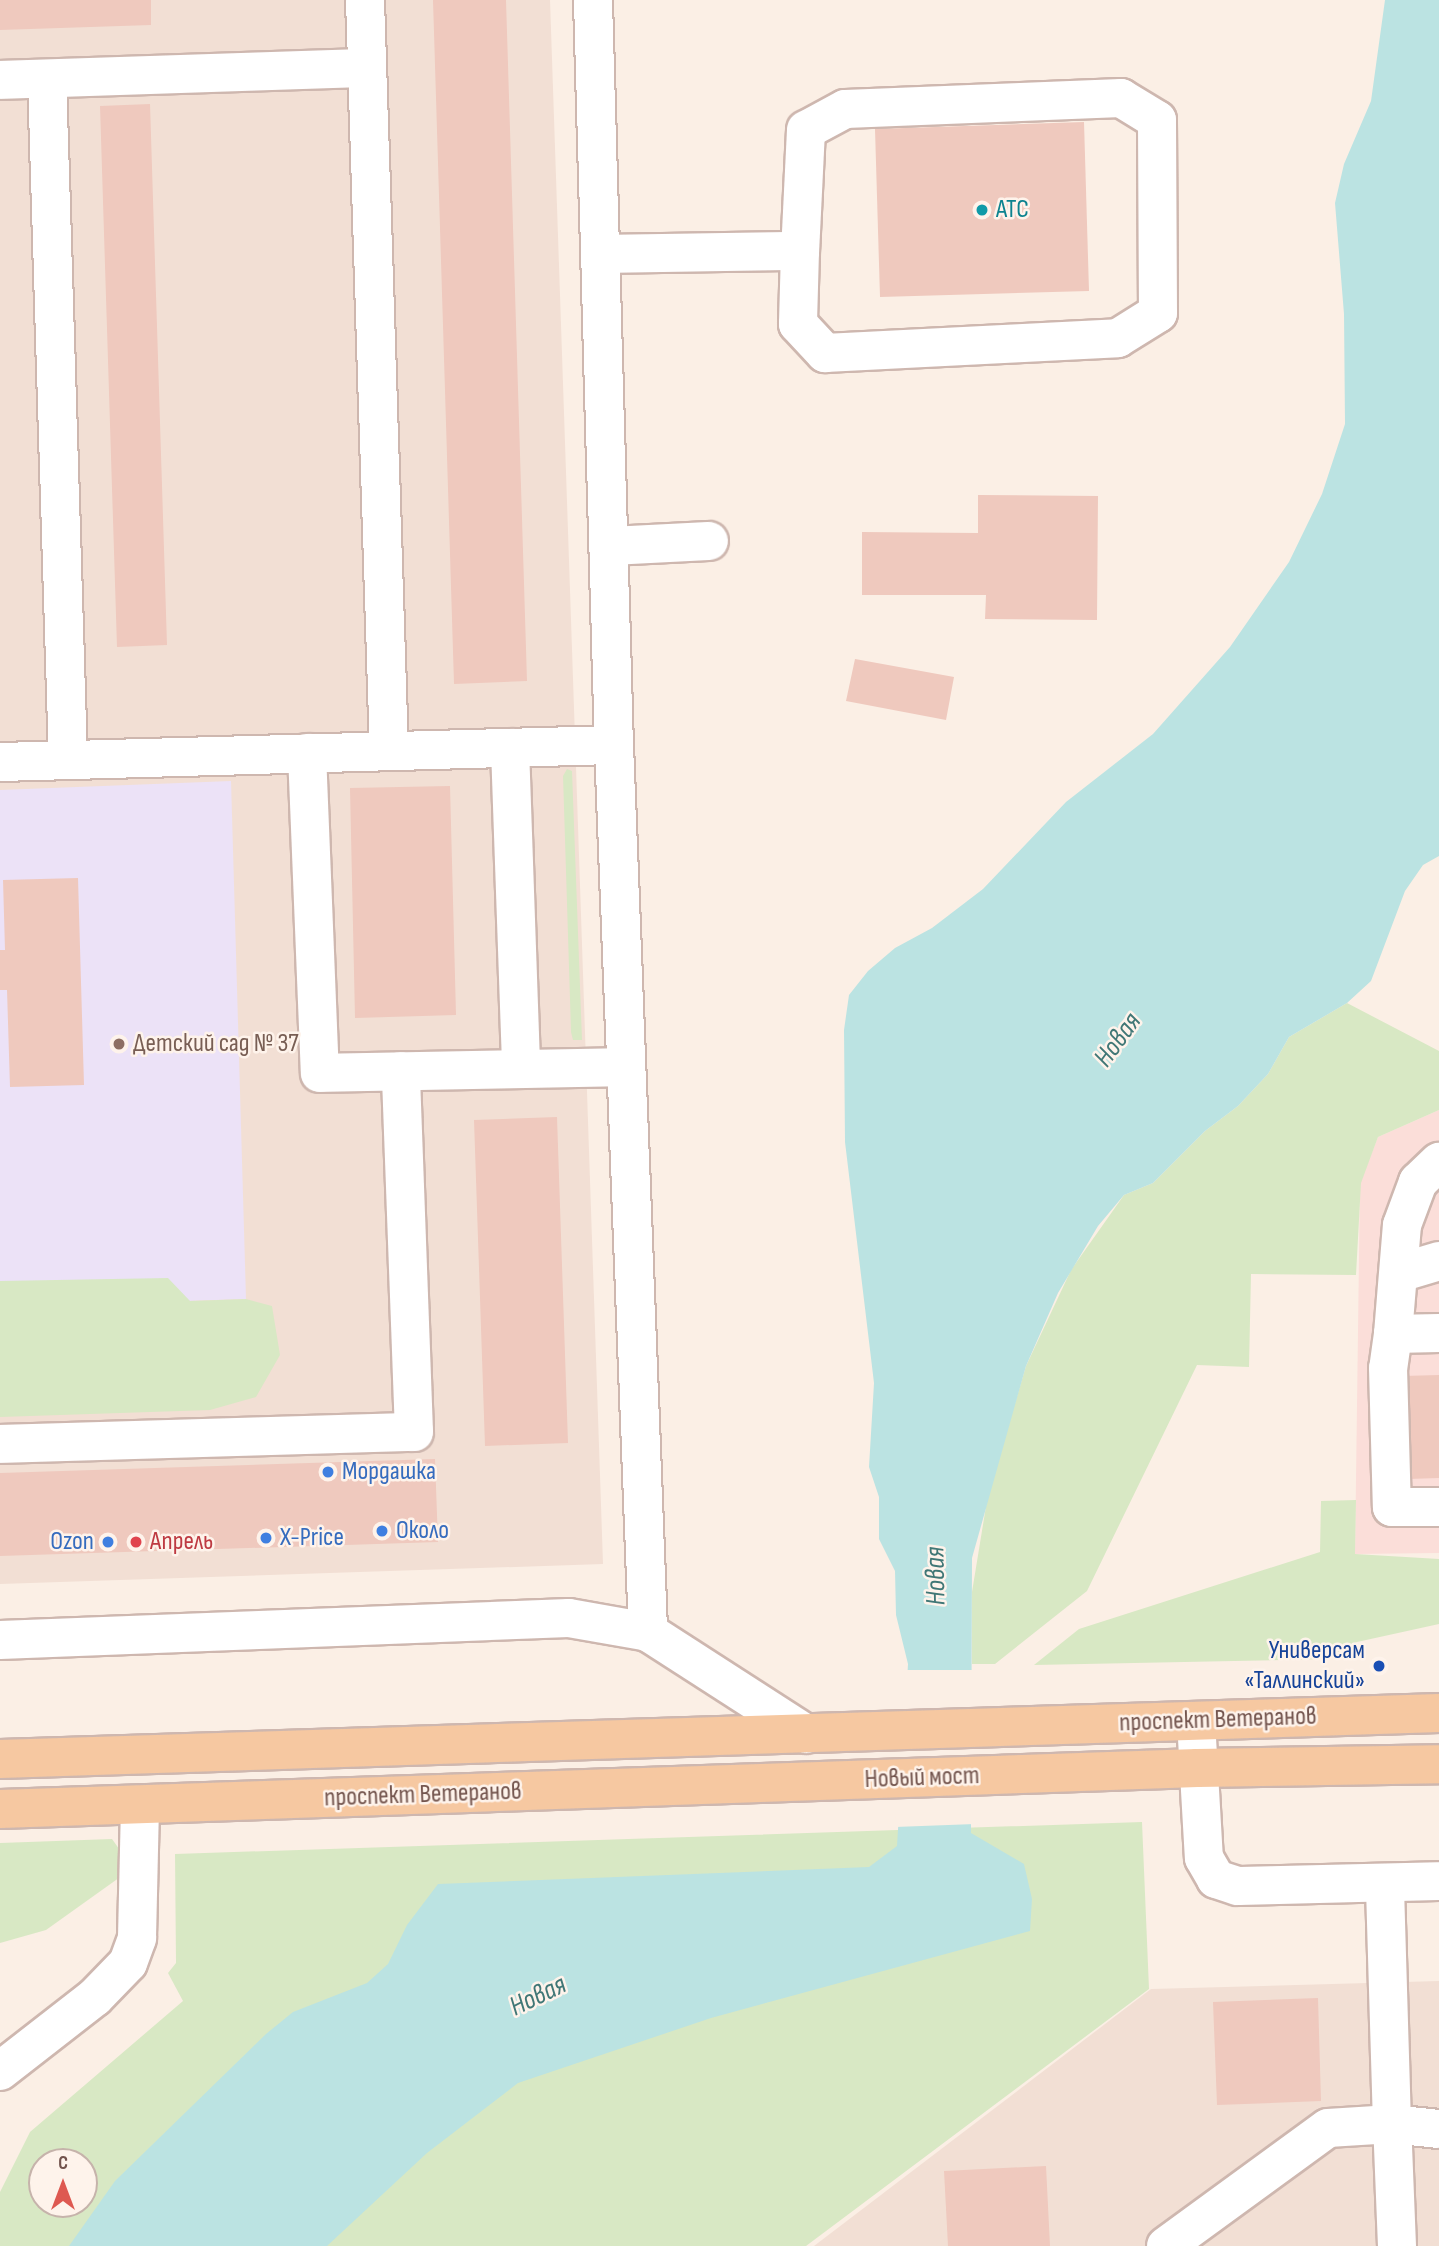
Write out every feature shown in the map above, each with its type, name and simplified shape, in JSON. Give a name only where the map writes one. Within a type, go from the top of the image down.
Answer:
[{"type":"main road","name":"проспект Ветеранов","points":[[997,1728],[1439,1713]]},
{"type":"main road","name":"Новый мост","points":[[844,1733],[997,1728]]},
{"type":"main road","name":"проспект Ветеранов","points":[[0,1759],[844,1733]]},
{"type":"main road","name":"проспект Ветеранов","points":[[998,1775],[1439,1764]]},
{"type":"main road","name":"Новый мост","points":[[845,1780],[998,1775]]},
{"type":"main road","name":"проспект Ветеранов","points":[[0,1810],[845,1780]]},
{"type":"street","points":[[365,0],[389,751]]},
{"type":"street","points":[[593,0],[603,254],[614,745],[648,1632]]},
{"type":"street","points":[[0,80],[367,68]]},
{"type":"street","points":[[47,79],[68,760]]},
{"type":"street","points":[[1121,98],[1157,120],[1158,313],[1118,338],[825,353],[798,324],[800,251],[806,130],[845,109],[1121,98]]},
{"type":"street","points":[[603,254],[800,251]]},
{"type":"street","points":[[610,547],[709,541]]},
{"type":"street","points":[[0,762],[614,745]]},
{"type":"street","points":[[510,748],[521,1069]]},
{"type":"street","points":[[306,754],[320,1073],[625,1067]]},
{"type":"street","points":[[0,1444],[414,1432],[401,1071]]},
{"type":"street","points":[[1439,1162],[1418,1182],[1402,1225],[1388,1368],[1392,1507],[1439,1507]]},
{"type":"street","points":[[1399,1273],[1439,1261]]},
{"type":"street","points":[[1393,1334],[1439,1333]]},
{"type":"street","points":[[0,1640],[569,1618],[648,1632],[806,1734]]},
{"type":"street","points":[[1196,1721],[1204,1858],[1216,1879],[1238,1886],[1439,1881]]},
{"type":"street","points":[[0,2071],[95,1997],[128,1963],[137,1938],[140,1805]]},
{"type":"street","points":[[1385,1883],[1398,2246]]},
{"type":"street","points":[[1166,2246],[1328,2128],[1392,2124],[1439,2129]]},
{"type":"shaded area","points":[[0,0],[550,0],[603,1564],[0,1584]]},
{"type":"shaded area","name":"Детский сад № 37","points":[[231,781],[246,1299],[0,1307],[0,790]]},
{"type":"shaded area","points":[[1439,1110],[1439,1553],[1355,1554],[1360,1183],[1378,1137]]},
{"type":"shaded area","points":[[1439,1981],[1439,2246],[814,2246],[1151,1989]]},
{"type":"green space","points":[[567,769],[572,771],[582,1040],[573,1040],[571,1032],[563,776]]},
{"type":"green space","points":[[1347,1003],[1439,1051],[1439,1110],[1378,1137],[1361,1183],[1356,1275],[1251,1274],[1249,1367],[1197,1365],[1087,1591],[995,1664],[972,1664],[972,1592],[988,1494],[1026,1366],[1071,1270],[1124,1195],[1153,1183],[1205,1131],[1238,1106],[1268,1074],[1289,1037]]},
{"type":"green space","points":[[168,1278],[190,1301],[246,1299],[272,1306],[280,1355],[256,1397],[210,1410],[0,1417],[0,1281]]},
{"type":"green space","points":[[1356,1500],[1355,1554],[1439,1559],[1439,1624],[1357,1642],[1327,1659],[1034,1665],[1079,1629],[1320,1552],[1321,1501]]},
{"type":"green space","points":[[1142,1822],[1149,1989],[806,2246],[0,2246],[0,2192],[30,2132],[183,2001],[168,1973],[176,1963],[175,1854]]},
{"type":"green space","points":[[112,1839],[122,1853],[123,1875],[46,1930],[0,1943],[0,1843]]},
{"type":"water","name":"Новая","points":[[1385,0],[1439,0],[1439,856],[1423,865],[1405,891],[1371,981],[1347,1003],[1289,1037],[1268,1074],[1238,1106],[1205,1131],[1153,1183],[1124,1195],[1098,1226],[1058,1293],[1026,1366],[972,1558],[971,1833],[1024,1864],[1032,1899],[1030,1931],[711,2018],[518,2083],[427,2153],[327,2246],[69,2246],[89,2218],[98,2218],[98,2205],[115,2181],[266,2034],[293,2012],[367,1983],[388,1964],[407,1925],[438,1884],[869,1867],[897,1846],[908,1664],[896,1615],[895,1571],[879,1539],[879,1497],[869,1467],[874,1383],[845,1142],[844,1030],[849,995],[868,971],[895,948],[932,928],[983,889],[1066,802],[1153,734],[1230,647],[1289,562],[1322,494],[1345,424],[1344,314],[1335,203],[1344,164],[1371,101]]},
{"type":"pier","points":[[905,1670],[975,1670],[975,1824],[895,1827]]},
{"type":"building","points":[[0,0],[151,0],[151,25],[0,30]]},
{"type":"building","points":[[433,0],[506,0],[527,681],[454,684]]},
{"type":"building","points":[[150,104],[167,645],[117,647],[100,106]]},
{"type":"building","name":"АТС","points":[[1084,122],[1089,291],[880,297],[875,129]]},
{"type":"building","points":[[978,495],[1098,496],[1097,620],[985,619],[986,595],[862,595],[862,532],[978,533]]},
{"type":"building","points":[[855,659],[954,677],[946,720],[846,701]]},
{"type":"building","points":[[450,786],[456,1015],[355,1018],[350,788]]},
{"type":"building","points":[[78,878],[84,1085],[10,1087],[7,990],[0,990],[0,950],[5,950],[3,880]]},
{"type":"building","points":[[557,1117],[568,1443],[485,1446],[474,1120]]},
{"type":"building","points":[[1439,1375],[1439,1478],[1408,1479],[1403,1376]]},
{"type":"building","points":[[435,1459],[438,1542],[0,1556],[0,1473]]},
{"type":"building","points":[[1318,1998],[1321,2101],[1217,2105],[1213,2002]]},
{"type":"building","points":[[1046,2166],[1050,2246],[948,2246],[944,2171]]},
{"type":"place","name":"АТС","points":[[982,210]]},
{"type":"place","name":"Детский сад № 37","points":[[119,1044]]},
{"type":"place","name":"Мордашка","points":[[328,1472]]},
{"type":"place","name":"Около","points":[[382,1531]]},
{"type":"place","name":"X-Price","points":[[266,1538]]},
{"type":"place","name":"Ozon","points":[[108,1542]]},
{"type":"place","name":"Апрель","points":[[136,1542]]},
{"type":"place","name":"Универсам «Таллинский»","points":[[1379,1666]]}]
